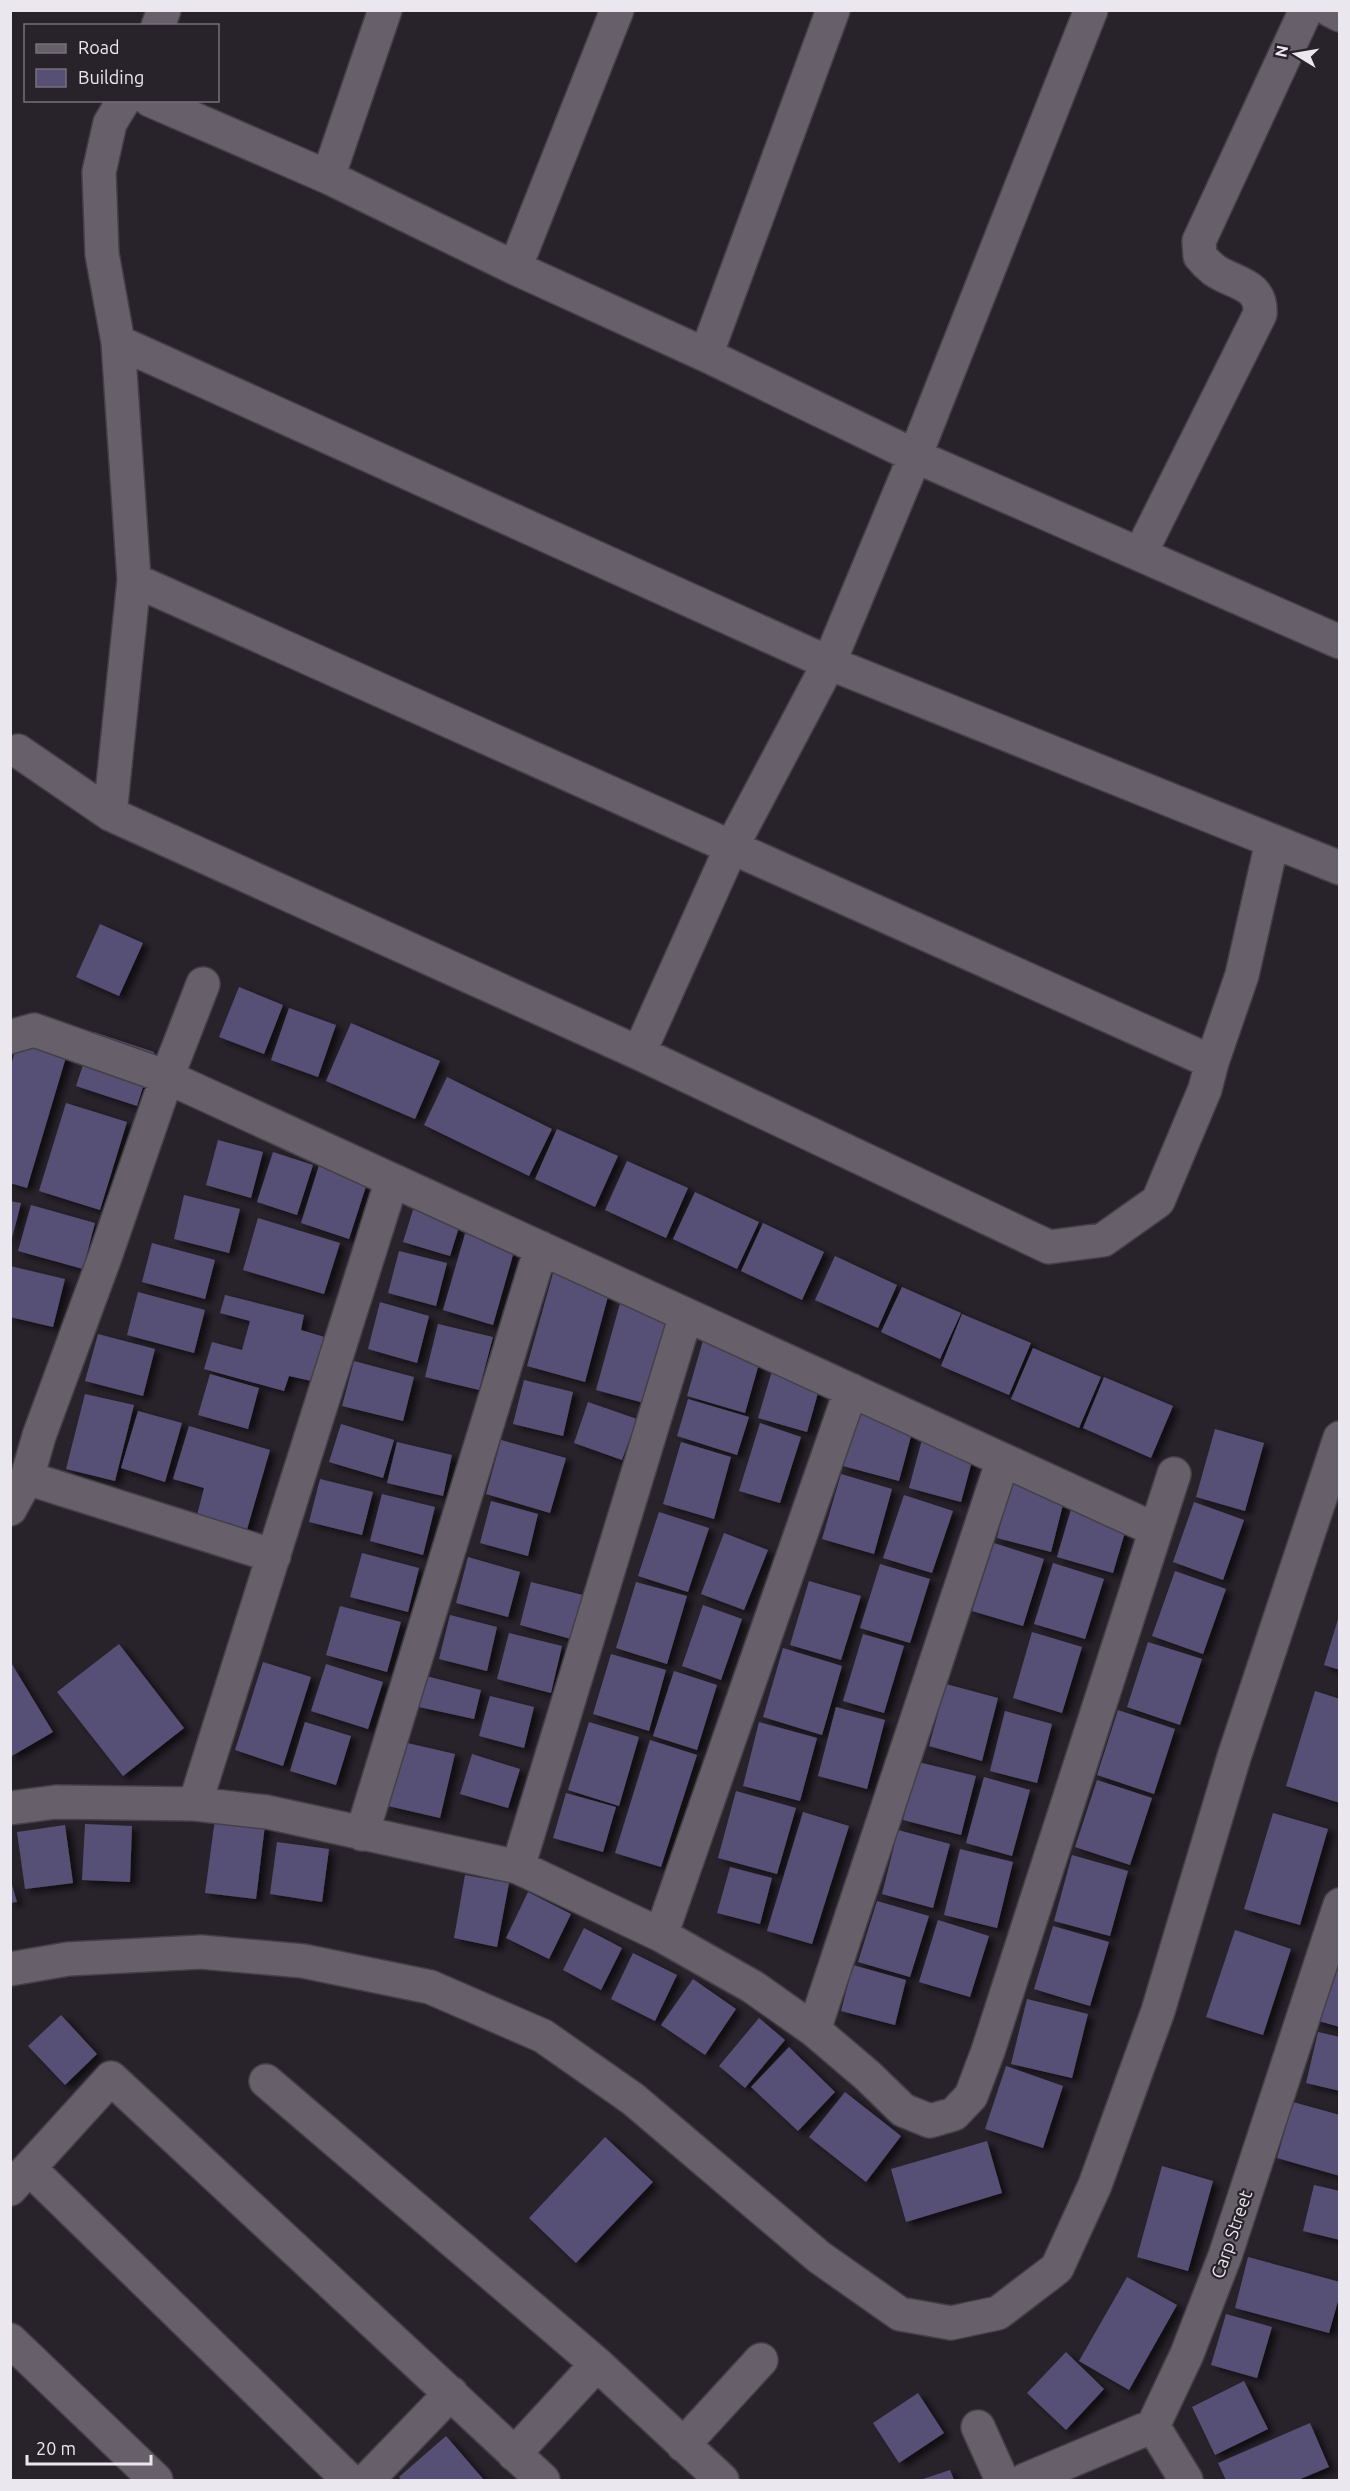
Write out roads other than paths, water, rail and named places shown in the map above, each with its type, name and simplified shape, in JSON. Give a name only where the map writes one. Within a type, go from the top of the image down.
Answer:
[{"type":"street","points":[[328,177],[385,10]]},
{"type":"street","points":[[515,268],[617,10]]},
{"type":"street","points":[[706,355],[833,10]]},
{"type":"street","points":[[639,1053],[731,849],[829,663],[915,456],[1091,10]]},
{"type":"street","points":[[1140,554],[1260,314],[1261,302],[1254,291],[1214,270],[1200,256],[1199,241],[1306,10]]},
{"type":"street","points":[[1330,10],[1340,15]]},
{"type":"street","points":[[110,814],[134,580],[118,342],[102,254],[99,172],[110,123],[123,102]]},
{"type":"street","points":[[155,102],[328,177],[515,268],[706,355],[915,456],[1340,642]]},
{"type":"street","points":[[118,342],[829,663],[1340,868]]},
{"type":"street","points":[[134,580],[731,849],[1212,1062]]},
{"type":"street","points":[[18,751],[110,814],[639,1053],[1049,1247],[1103,1240],[1158,1201],[1205,1089],[1242,975],[1272,842]]},
{"type":"street","points":[[10,1509],[27,1478],[39,1436],[202,984]]},
{"type":"street","points":[[10,1037],[34,1030],[167,1077],[1156,1530]]},
{"type":"street","points":[[195,1804],[392,1180]]},
{"type":"street","points":[[362,1834],[541,1248]]},
{"type":"street","points":[[518,1867],[686,1315]]},
{"type":"street","points":[[661,1935],[851,1390]]},
{"type":"street","points":[[10,1969],[68,1959],[201,1952],[303,1961],[430,1987],[543,2037],[633,2099],[819,2258],[900,2314],[951,2323],[998,2313],[1057,2268],[1095,2185],[1158,2011],[1234,1757],[1340,1438]]},
{"type":"street","points":[[814,2030],[1003,1460]]},
{"type":"street","points":[[10,1808],[56,1802],[195,1804],[267,1812],[518,1867],[661,1935],[753,1987],[814,2030],[868,2076],[903,2110],[930,2121],[954,2114],[971,2096],[1174,1474]]},
{"type":"street","points":[[27,1478],[274,1556]]},
{"type":"street","name":"Carp Street","points":[[1152,2426],[1188,2354],[1225,2256],[1340,1905]]},
{"type":"street","points":[[349,2481],[20,2178],[111,2078],[543,2481]]},
{"type":"street","points":[[266,2081],[597,2364],[722,2481]]},
{"type":"street","points":[[10,2340],[156,2481]]},
{"type":"street","points":[[683,2445],[760,2360]]},
{"type":"street","points":[[514,2454],[597,2364]]},
{"type":"street","points":[[367,2481],[451,2393]]},
{"type":"street","points":[[1026,2481],[1152,2426],[1186,2481]]},
{"type":"street","points":[[978,2427],[1002,2481]]}]
